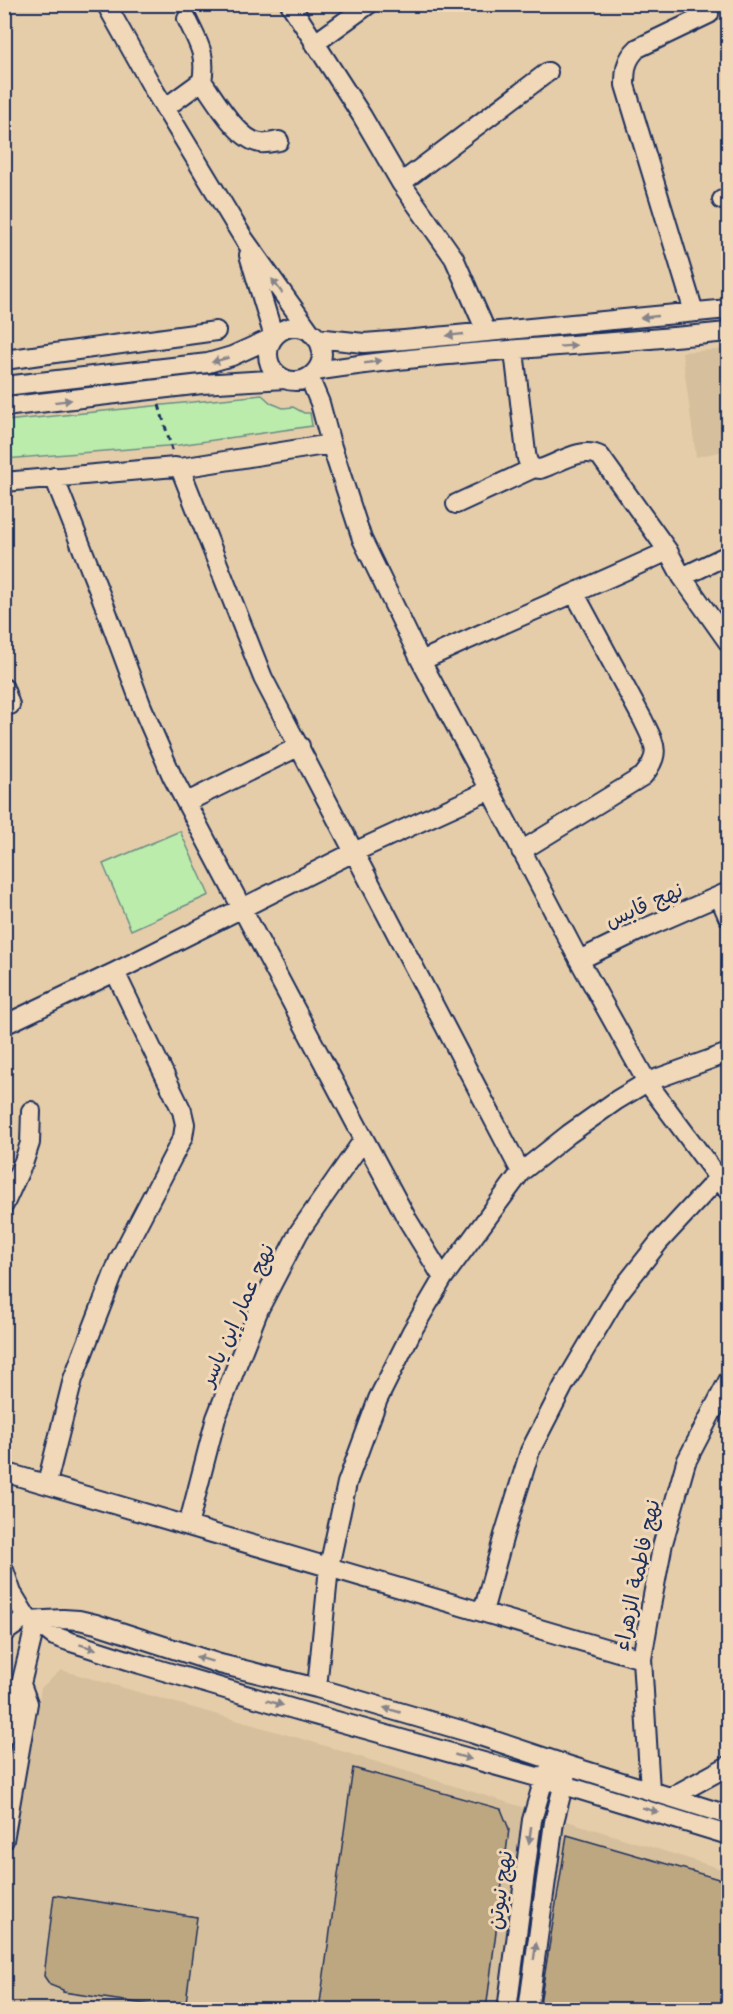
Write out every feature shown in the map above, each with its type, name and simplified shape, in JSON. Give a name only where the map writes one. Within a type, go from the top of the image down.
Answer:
[{"type":"street","points":[[106,4],[244,239],[313,335],[321,350],[321,358],[312,374],[331,444],[362,538],[421,661],[579,960],[647,1082],[725,1181],[659,1242],[618,1294],[564,1385],[530,1450],[483,1612]]},
{"type":"street","points":[[290,4],[362,116],[401,183],[454,258],[486,332]]},
{"type":"street","points":[[314,44],[369,4]]},
{"type":"street","points":[[694,312],[625,85],[625,69],[630,56],[638,48],[709,14]]},
{"type":"street","points":[[165,108],[202,81],[205,65],[203,52],[187,19]]},
{"type":"street","points":[[401,183],[548,72]]},
{"type":"street","points":[[202,81],[241,132],[253,141],[262,144],[279,141]]},
{"type":"street","points":[[244,239],[274,337],[269,347],[269,363],[278,376],[293,381],[312,374],[388,360],[729,332]]},
{"type":"street","points":[[4,386],[208,363],[232,356],[274,337],[287,328],[304,329],[313,335],[364,343],[729,309]]},
{"type":"street","points":[[4,360],[216,332]]},
{"type":"street","points":[[514,351],[526,453],[529,464],[534,468]]},
{"type":"street","points":[[4,407],[202,384],[285,379]]},
{"type":"street","points":[[8,481],[178,468],[331,444]]},
{"type":"street","points":[[456,504],[534,468],[543,469],[584,453],[594,453],[600,456],[729,642]]},
{"type":"street","points":[[178,468],[263,678],[521,1172]]},
{"type":"street","points":[[54,477],[142,707],[172,776],[407,1219],[442,1278]]},
{"type":"street","points":[[421,661],[668,551]]},
{"type":"street","points":[[682,577],[729,555]]},
{"type":"street","points":[[521,851],[643,776],[656,758],[651,736],[575,594]]},
{"type":"street","points":[[187,802],[300,746]]},
{"type":"street","points":[[4,1024],[115,972],[354,852],[490,790]]},
{"type":"street","points":[[724,894],[729,917]]},
{"type":"street","name":"نهج قابس","points":[[579,960],[724,894]]},
{"type":"street","points":[[47,1483],[73,1379],[119,1260],[183,1137],[185,1124],[182,1111],[115,972]]},
{"type":"street","points":[[317,1688],[329,1567],[347,1484],[378,1399],[442,1278],[521,1172],[569,1134],[647,1082],[729,1053]]},
{"type":"street","points":[[4,1205],[30,1143],[31,1111]]},
{"type":"street","name":"نهج عمار إبن ياسر","points":[[188,1526],[216,1418],[259,1309],[299,1232],[364,1139]]},
{"type":"street","name":"نهج فاطمة الزهراء","points":[[650,1790],[642,1659],[663,1543],[686,1462],[720,1394],[729,1381]]},
{"type":"street","points":[[4,1472],[642,1659]]},
{"type":"street","points":[[4,1570],[12,1593],[31,1620],[54,1636],[140,1664],[544,1779],[729,1835]]},
{"type":"street","points":[[4,1633],[31,1620],[63,1619],[87,1622],[220,1664],[317,1688],[471,1733],[729,1815]]},
{"type":"street","points":[[4,1736],[11,1698],[21,1684],[31,1620]]},
{"type":"street","points":[[4,1840],[28,1703],[21,1684]]},
{"type":"street","name":"نهج نيوتن","points":[[507,2010],[532,1820],[544,1779],[562,1763]]},
{"type":"street","name":"نهج نيوتن","points":[[528,2010],[554,1822],[562,1785],[562,1763]]},
{"type":"street","points":[[673,1797],[729,1766]]},
{"type":"path","points":[[155,390],[178,468]]},
{"type":"path","points":[[4,426],[10,458],[8,481]]},
{"type":"shaded area","points":[[728,349],[728,450],[696,457],[682,352]]},
{"type":"shaded area","points":[[61,1670],[309,1741],[728,1871],[728,2009],[5,2009],[4,1696],[38,1706],[41,1688]]},
{"type":"green space","points":[[262,395],[271,403],[283,408],[293,407],[304,413],[310,413],[312,426],[179,445],[5,459],[5,421]]},
{"type":"green space","points":[[180,831],[209,895],[131,930],[103,864]]},
{"type":"building","points":[[353,1768],[501,1809],[509,1829],[486,2010],[319,2010]]},
{"type":"building","points":[[567,1835],[729,1882],[729,2010],[539,2010]]},
{"type":"building","points":[[54,1895],[197,1917],[185,2010],[63,1992],[50,1985],[44,1976]]}]
